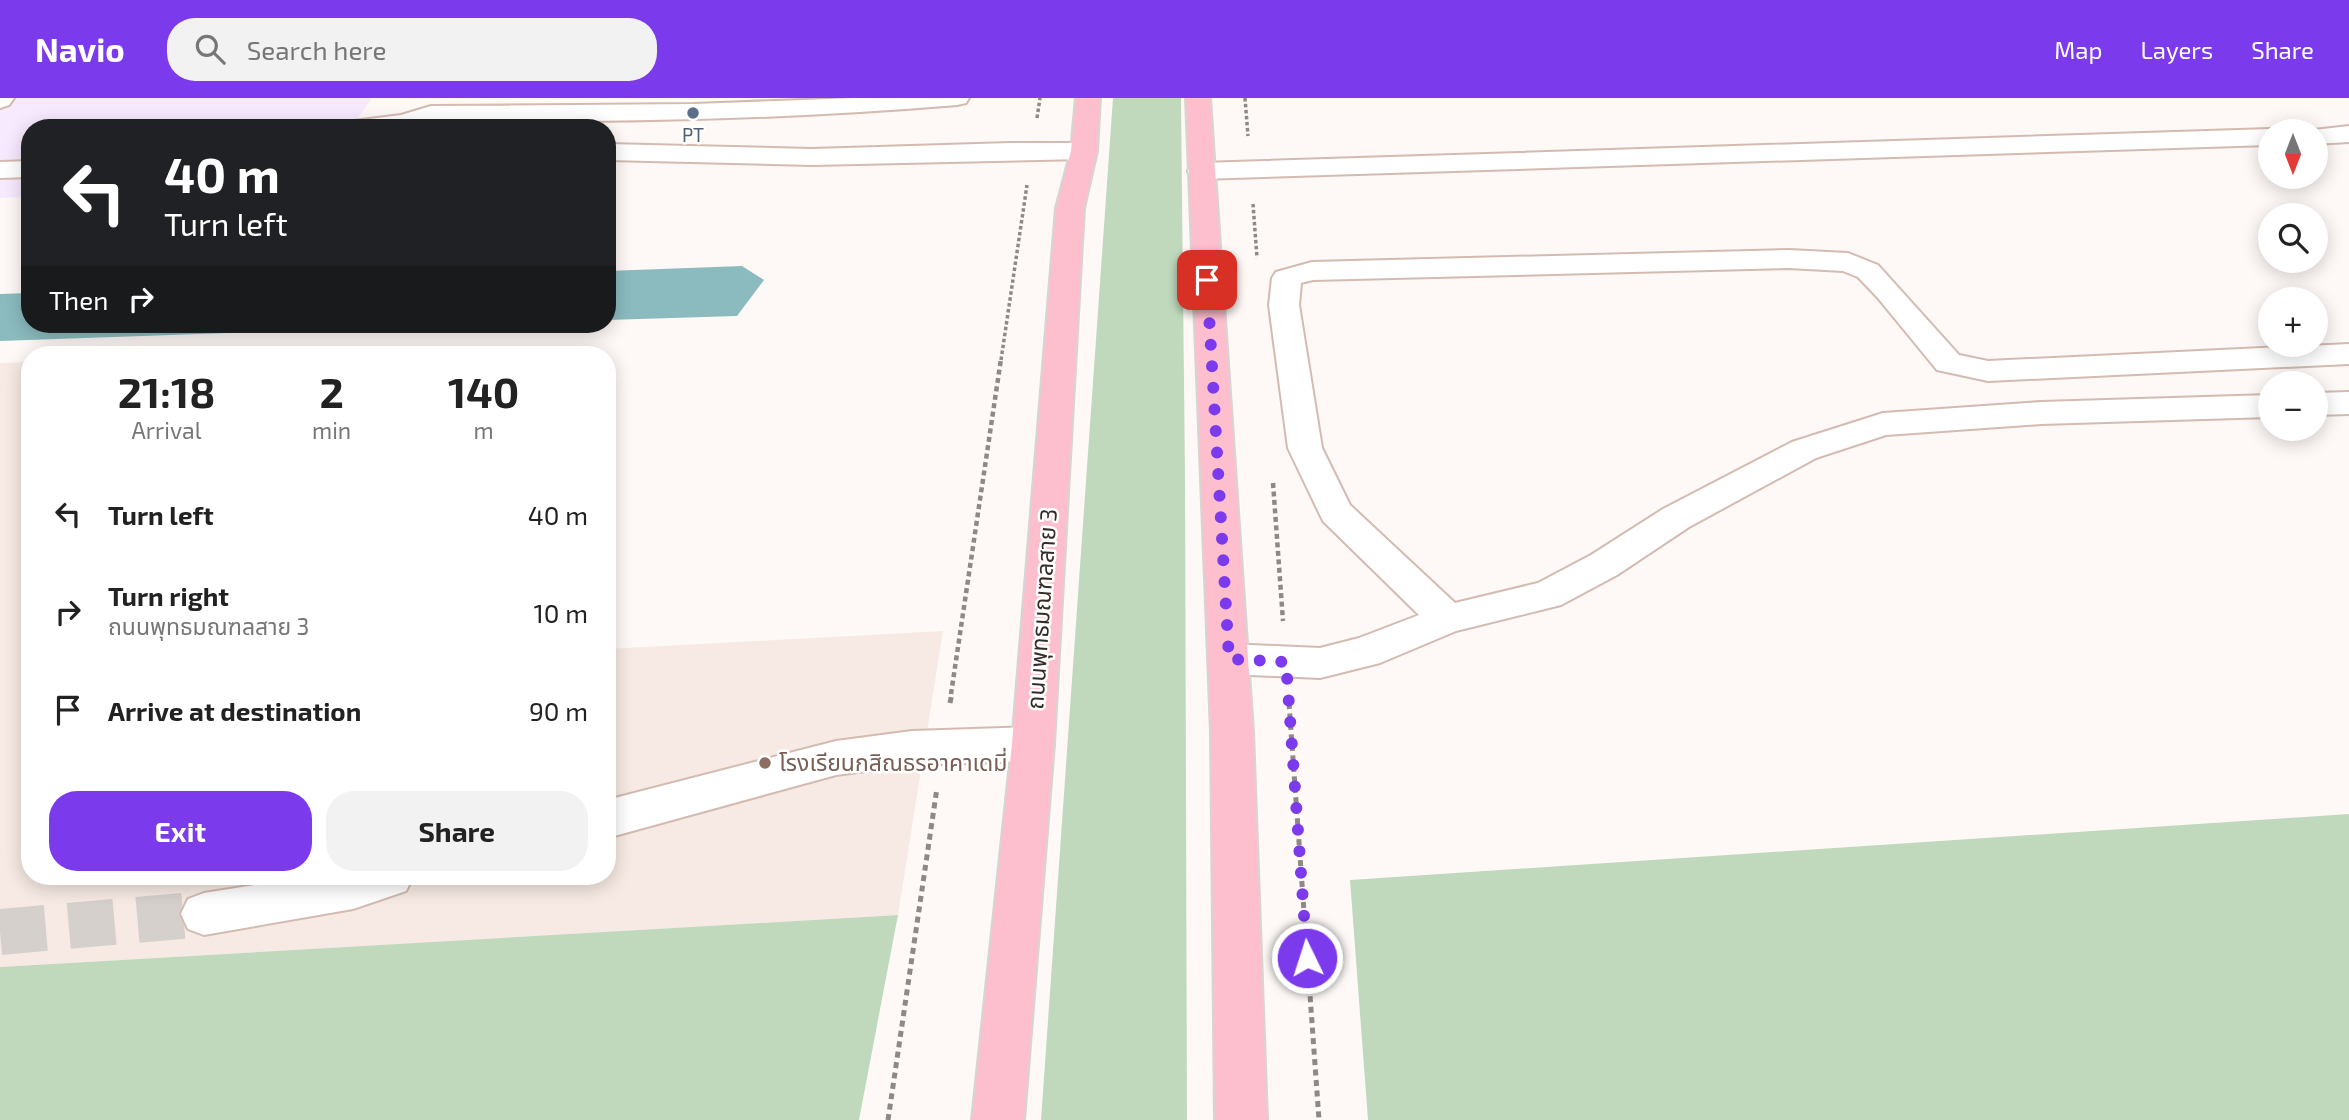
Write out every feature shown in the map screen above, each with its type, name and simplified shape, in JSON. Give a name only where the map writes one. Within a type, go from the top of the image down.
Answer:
[{"type":"main road","name":"ถนนพุทธมณฑลสาย 3","points":[[998,1120],[1033,744],[1070,208],[1084,151],[1088,98]]},
{"type":"main road","points":[[1198,98],[1229,659],[1241,1120]]},
{"type":"lane","points":[[417,119],[431,114],[636,114],[869,106],[957,98]]},
{"type":"lane","points":[[964,150],[971,98]]},
{"type":"lane","points":[[2328,135],[2349,134]]},
{"type":"lane","points":[[1200,171],[2258,137]]},
{"type":"lane","points":[[616,152],[734,155],[936,154],[964,150],[1032,149],[1084,151]]},
{"type":"lane","points":[[0,170],[21,169]]},
{"type":"lane","points":[[1448,619],[1336,512],[1305,448],[1284,305],[1287,278],[1312,271],[1789,259],[1848,262],[1868,271],[1889,292],[1948,363],[1988,371],[2349,354]]},
{"type":"lane","points":[[2328,404],[2349,403]]},
{"type":"lane","points":[[1229,659],[1320,663],[1366,652],[1448,619],[1548,595],[1604,565],[1676,518],[1804,450],[1883,424],[2041,413],[2258,406]]},
{"type":"lane","points":[[616,817],[836,758],[943,746],[1033,744]]},
{"type":"lane","points":[[204,914],[365,885]]},
{"type":"path","points":[[888,1120],[1040,98]]},
{"type":"path","points":[[1245,98],[1258,265]]},
{"type":"path","points":[[1272,470],[1319,1120]]},
{"type":"shaded area","points":[[0,98],[372,98],[357,119],[21,119],[21,197],[0,198]]},
{"type":"shaded area","name":"โรงเรียนกสิณธรอาคาเดมี่","points":[[21,362],[21,885],[616,885],[616,649],[943,631],[898,915],[0,967],[0,363]]},
{"type":"green space","points":[[1113,98],[1181,98],[1187,1120],[1041,1120]]},
{"type":"green space","points":[[2349,814],[2349,1120],[1368,1120],[1350,880]]},
{"type":"green space","points":[[898,915],[859,1120],[0,1120],[0,967]]},
{"type":"water","points":[[742,266],[764,280],[737,316],[616,320],[616,271]]},
{"type":"water","points":[[21,293],[21,333],[230,333],[0,341],[0,294]]},
{"type":"tunnel","points":[[0,932],[204,914]]},
{"type":"place","name":"PT","points":[[693,113]]},
{"type":"place","name":"โรงเรียนกสิณธรอาคาเดมี่","points":[[765,763]]},
{"type":"route","points":[[1207,280],[1229,659],[1286,662],[1307,958]]}]
